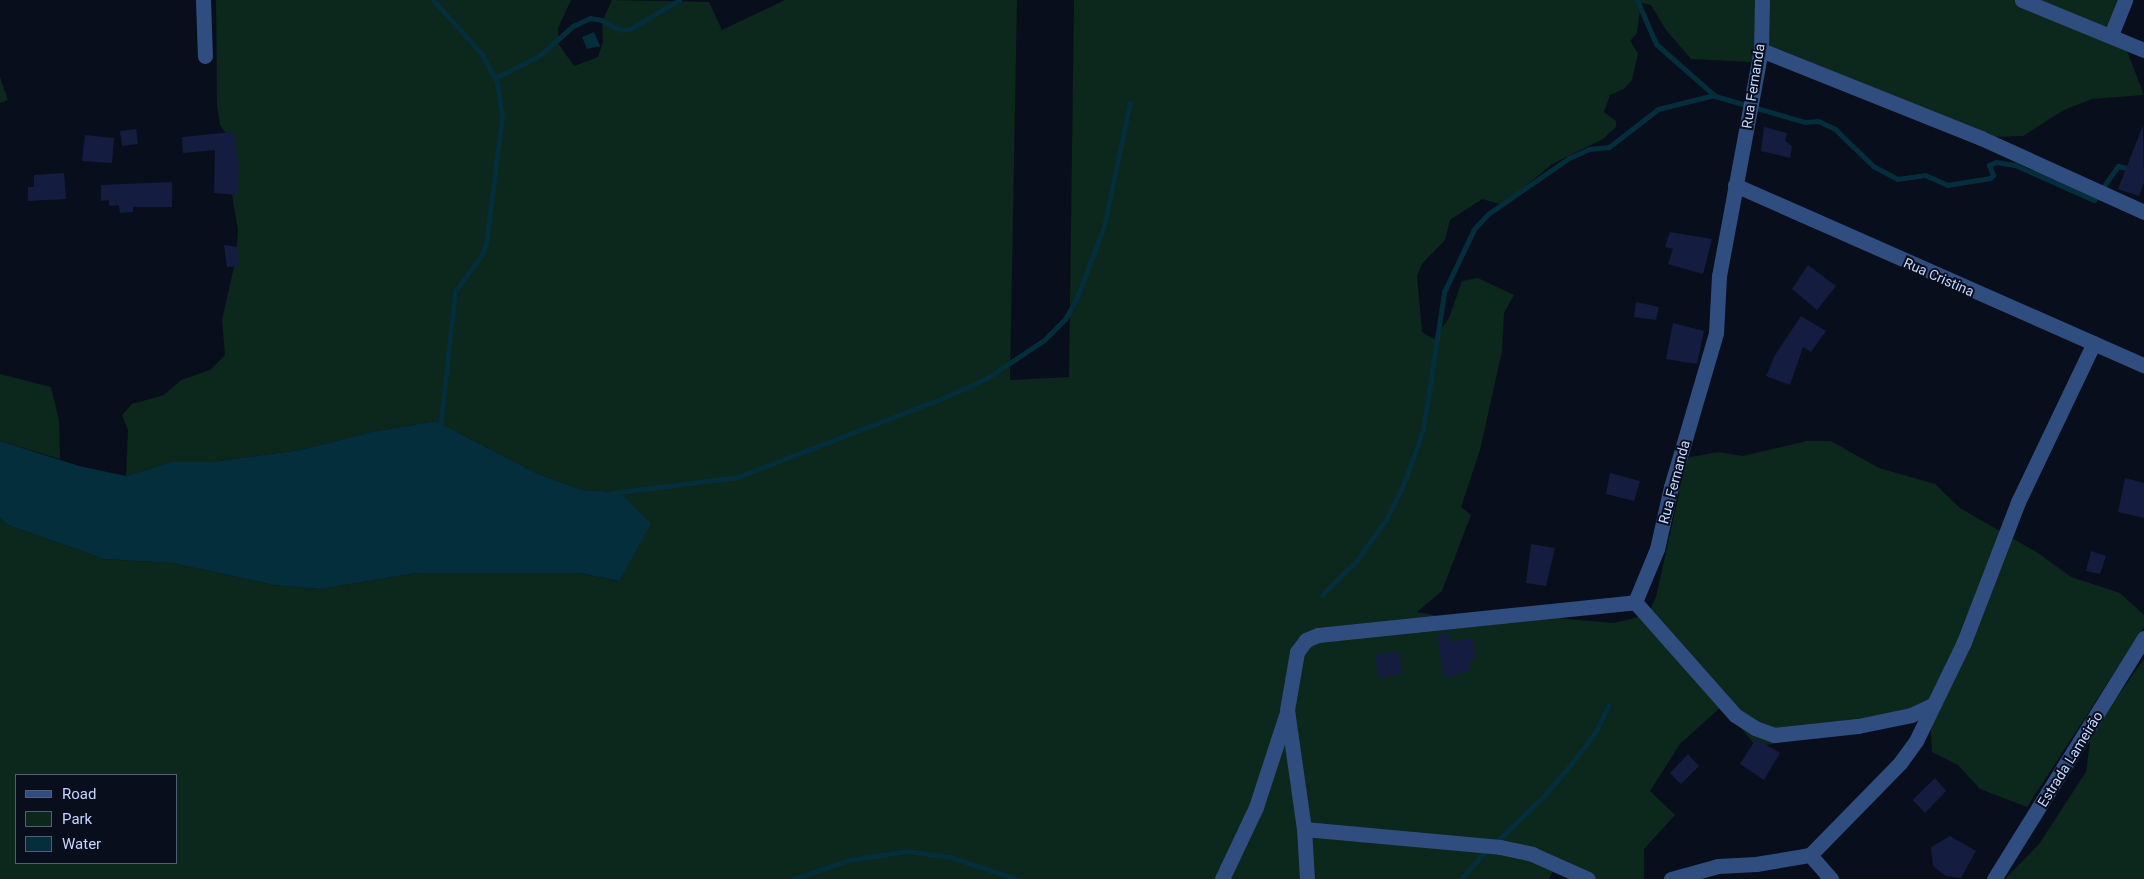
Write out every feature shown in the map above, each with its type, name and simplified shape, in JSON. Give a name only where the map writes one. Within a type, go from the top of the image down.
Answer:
[{"type":"street","points":[[203,0],[205,56]]},
{"type":"street","name":"Rua Fernanda","points":[[1635,602],[1657,549],[1671,487],[1716,333],[1719,276],[1761,50],[1762,0]]},
{"type":"street","points":[[2022,0],[2112,35],[2144,50]]},
{"type":"street","points":[[2112,35],[2125,0]]},
{"type":"street","points":[[1761,50],[1981,138],[2144,212]]},
{"type":"street","name":"Rua Cristina","points":[[1735,186],[2144,365]]},
{"type":"street","points":[[1671,879],[1718,866],[1756,864],[1810,855],[1900,763],[1916,741],[1964,642],[2018,502],[2094,343]]},
{"type":"street","points":[[1222,879],[1256,806],[1287,710],[1300,646],[1318,635],[1635,602],[1735,715],[1755,728],[1774,735],[1858,726],[1910,714],[1932,706]]},
{"type":"street","name":"Estrada Lameirão","points":[[1994,879],[2144,638]]},
{"type":"street","points":[[1287,710],[1304,829],[1307,879]]},
{"type":"street","points":[[1304,829],[1500,847],[1532,854],[1588,879]]},
{"type":"street","points":[[1810,855],[1831,879]]},
{"type":"green space","points":[[216,0],[571,0],[558,28],[558,43],[574,66],[598,57],[603,42],[602,22],[612,0],[709,2],[722,30],[785,0],[1017,0],[1010,380],[1069,377],[1074,0],[2125,0],[2117,25],[2144,95],[2092,99],[2064,110],[2023,136],[1992,137],[1759,41],[1751,62],[1691,59],[1666,30],[1651,5],[1641,3],[1637,33],[1630,41],[1638,53],[1632,80],[1624,89],[1610,95],[1604,112],[1616,121],[1616,127],[1603,139],[1552,164],[1503,205],[1482,199],[1450,220],[1445,240],[1422,264],[1417,276],[1422,332],[1434,339],[1449,318],[1462,281],[1478,278],[1514,295],[1504,313],[1502,351],[1480,450],[1461,507],[1471,515],[1442,591],[1417,612],[1454,619],[1522,615],[1614,623],[1635,618],[1649,612],[1656,597],[1679,494],[1675,474],[1679,464],[1690,457],[1718,452],[1743,456],[1807,441],[1831,441],[1879,468],[1935,484],[1960,508],[2038,553],[2071,577],[2120,593],[2144,615],[2144,627],[2027,807],[1980,789],[1958,765],[1932,752],[1930,714],[1757,747],[1722,706],[1680,744],[1650,791],[1675,815],[1644,849],[1644,879],[1590,879],[1559,858],[1549,879],[0,879],[0,518],[8,525],[104,559],[172,563],[274,585],[320,589],[417,573],[578,573],[618,581],[620,492],[582,490],[538,474],[436,421],[371,432],[300,450],[213,462],[171,462],[126,476],[128,430],[122,415],[132,404],[164,395],[181,380],[210,370],[225,355],[222,320],[236,258],[238,230],[231,189],[230,139],[220,125],[217,105]]},
{"type":"green space","points":[[0,77],[8,100],[0,103]]},
{"type":"green space","points":[[0,374],[51,387],[59,420],[60,459],[0,441]]},
{"type":"green space","points":[[2144,659],[2144,879],[2005,879],[2039,844],[2086,772],[2091,734]]},
{"type":"water","points":[[594,32],[600,46],[587,49],[582,37]]},
{"type":"water","points":[[436,421],[538,474],[582,490],[620,492],[651,524],[619,581],[578,573],[417,573],[320,589],[274,585],[172,563],[104,559],[8,525],[0,518],[0,441],[79,466],[126,476],[171,462],[213,462],[300,450],[371,432]]},
{"type":"building","points":[[2143,125],[2144,182],[2139,196],[2118,189]]},
{"type":"building","points":[[1764,127],[1787,133],[1785,141],[1792,146],[1790,158],[1761,151]]},
{"type":"building","points":[[136,129],[138,144],[122,146],[120,131]]},
{"type":"building","points":[[234,132],[239,168],[238,195],[214,193],[215,150],[183,153],[182,137]]},
{"type":"building","points":[[85,135],[114,138],[112,163],[82,161]]},
{"type":"building","points":[[64,173],[66,199],[28,201],[28,187],[34,187],[34,175]]},
{"type":"building","points":[[172,182],[172,207],[133,207],[133,212],[120,213],[119,205],[109,206],[109,200],[101,201],[101,185]]},
{"type":"building","points":[[1670,232],[1712,239],[1703,274],[1668,264],[1673,249],[1665,247]]},
{"type":"building","points":[[224,245],[238,247],[239,266],[227,267]]},
{"type":"building","points":[[1808,265],[1836,286],[1817,310],[1792,289]]},
{"type":"building","points":[[1636,302],[1659,307],[1656,320],[1634,317]]},
{"type":"building","points":[[1801,316],[1826,331],[1811,352],[1803,347],[1790,385],[1766,376],[1775,355]]},
{"type":"building","points":[[1673,323],[1704,331],[1697,364],[1666,359]]},
{"type":"building","points":[[1610,473],[1640,481],[1634,501],[1606,494]]},
{"type":"building","points":[[2125,478],[2144,483],[2144,518],[2118,512]]},
{"type":"building","points":[[1531,544],[1555,548],[1546,586],[1526,583]]},
{"type":"building","points":[[2091,551],[2106,556],[2100,574],[2086,571]]},
{"type":"building","points":[[1449,633],[1450,642],[1472,638],[1476,659],[1469,660],[1470,671],[1444,678],[1437,635]]},
{"type":"building","points":[[1399,651],[1402,674],[1379,678],[1375,655]]},
{"type":"building","points":[[1756,739],[1780,753],[1764,780],[1740,764]]},
{"type":"building","points":[[1688,754],[1699,766],[1681,784],[1670,773]]},
{"type":"building","points":[[1935,778],[1946,791],[1925,813],[1913,800]]},
{"type":"building","points":[[1950,836],[1976,851],[1961,878],[1946,876],[1933,866],[1931,847]]},
{"type":"waterway","points":[[433,0],[481,53],[497,82],[502,117],[486,244],[481,256],[455,291],[440,429]]},
{"type":"waterway","points":[[495,78],[539,56],[573,26],[590,18],[601,20],[621,30],[630,29],[679,0]]},
{"type":"waterway","points":[[1637,0],[1656,44],[1715,96],[1805,122],[1818,121],[1835,129],[1873,166],[1897,179],[1925,175],[1947,185],[1990,178],[1993,175],[1989,165],[1996,162],[2015,165],[2094,200],[2118,166],[2144,172]]},
{"type":"waterway","points":[[1322,595],[1356,561],[1386,520],[1404,483],[1423,430],[1444,292],[1474,229],[1488,214],[1569,158],[1589,149],[1609,147],[1658,109],[1714,95]]},
{"type":"waterway","points":[[612,493],[738,477],[943,398],[987,378],[1044,340],[1065,319],[1076,300],[1104,226],[1130,103]]},
{"type":"waterway","points":[[1495,843],[1542,798],[1572,763],[1596,731],[1608,706]]},
{"type":"waterway","points":[[1461,879],[1486,850]]},
{"type":"waterway","points":[[793,879],[849,860],[907,851],[950,857],[1017,879]]}]
